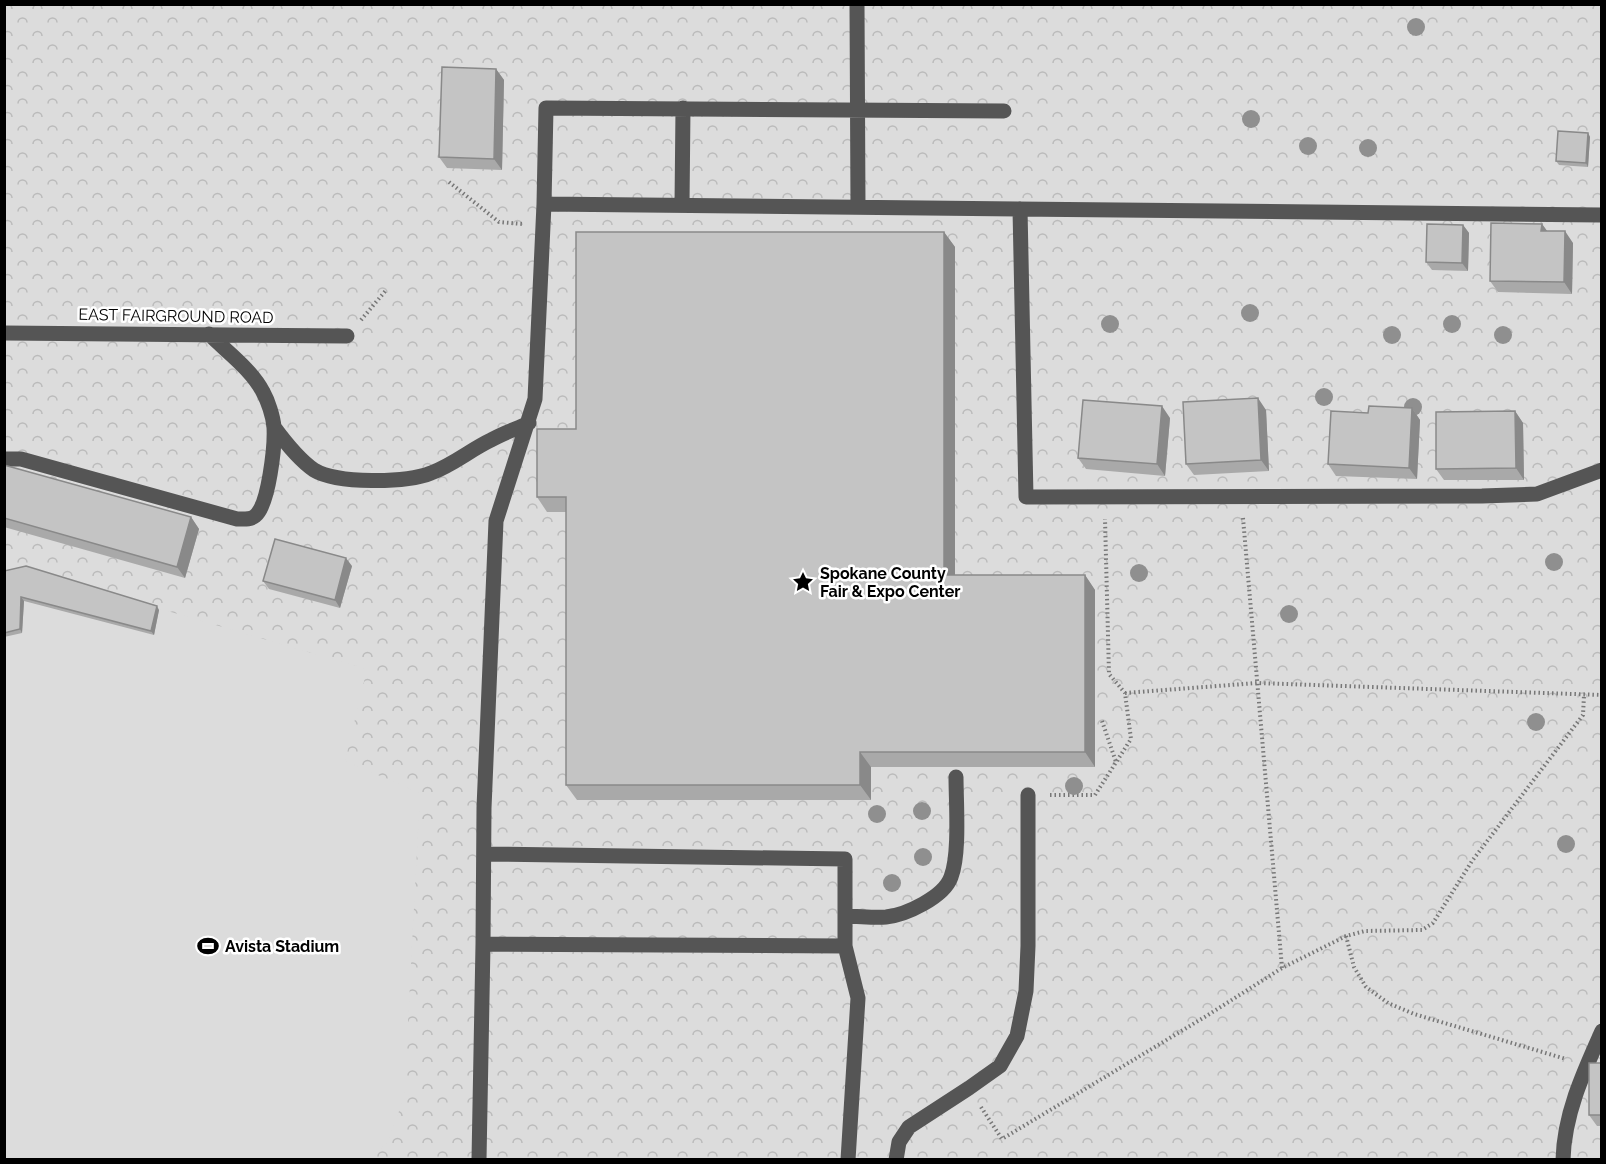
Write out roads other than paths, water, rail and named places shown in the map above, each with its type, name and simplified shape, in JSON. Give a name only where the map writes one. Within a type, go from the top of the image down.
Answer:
[{"type":"street","points":[[857,4],[858,207]]},
{"type":"street","points":[[479,1160],[484,808],[496,521],[535,399],[546,108],[1004,111]]},
{"type":"street","points":[[682,206],[683,108]]},
{"type":"street","points":[[544,204],[1602,215]]},
{"type":"street","points":[[1020,210],[1026,497],[1537,494],[1602,471]]},
{"type":"street","name":"EAST FAIRGROUND ROAD","points":[[4,333],[347,336]]},
{"type":"street","points":[[4,459],[21,459],[205,512],[237,519],[248,519],[256,515],[267,493],[274,427],[270,410],[259,386],[248,372],[209,334]]},
{"type":"street","points":[[274,427],[299,457],[327,476],[365,480],[410,480],[452,464],[489,440],[529,423]]},
{"type":"street","points":[[845,916],[889,917],[913,909],[936,896],[951,879],[955,859],[956,777]]},
{"type":"street","points":[[896,1160],[899,1142],[909,1127],[999,1066],[1017,1036],[1026,991],[1028,795]]},
{"type":"street","points":[[484,854],[845,859],[845,946],[858,998],[848,1160]]},
{"type":"street","points":[[483,944],[845,946]]},
{"type":"street","points":[[1563,1160],[1570,1113],[1586,1065],[1602,1031]]},
{"type":"place","name":"Spokane County Fair & Expo Center","points":[[803,582]]},
{"type":"place","name":"Avista Stadium","points":[[208,946]]}]
